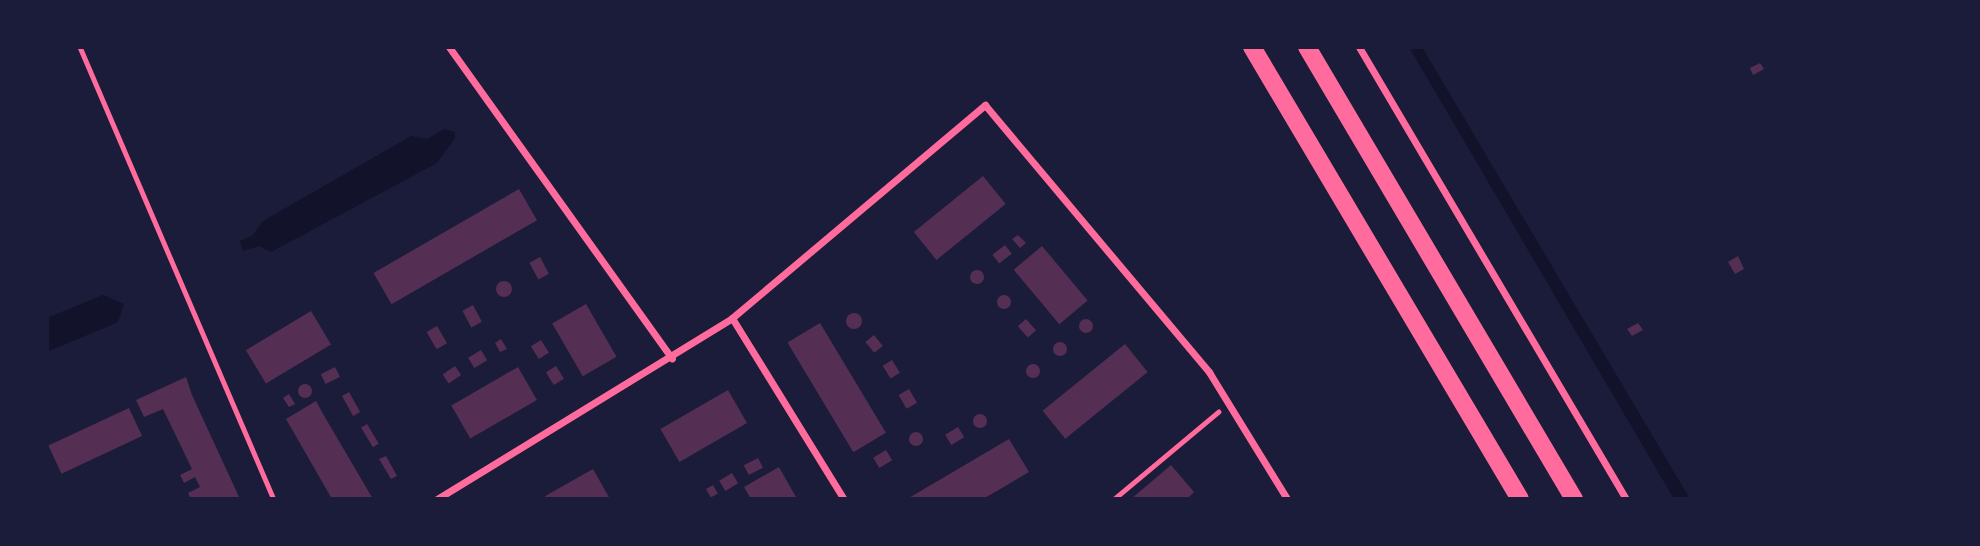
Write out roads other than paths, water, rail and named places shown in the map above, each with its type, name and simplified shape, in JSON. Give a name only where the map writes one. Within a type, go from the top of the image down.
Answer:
[{"type":"main road","points":[[1252,47],[1520,499]]},
{"type":"main road","points":[[1307,47],[1574,499]]},
{"type":"street","points":[[449,47],[672,358]]},
{"type":"street","points":[[1359,47],[1626,499]]},
{"type":"street","points":[[437,499],[672,358],[732,318],[985,105],[1230,402],[1287,499]]},
{"type":"street","points":[[732,318],[844,499]]}]
